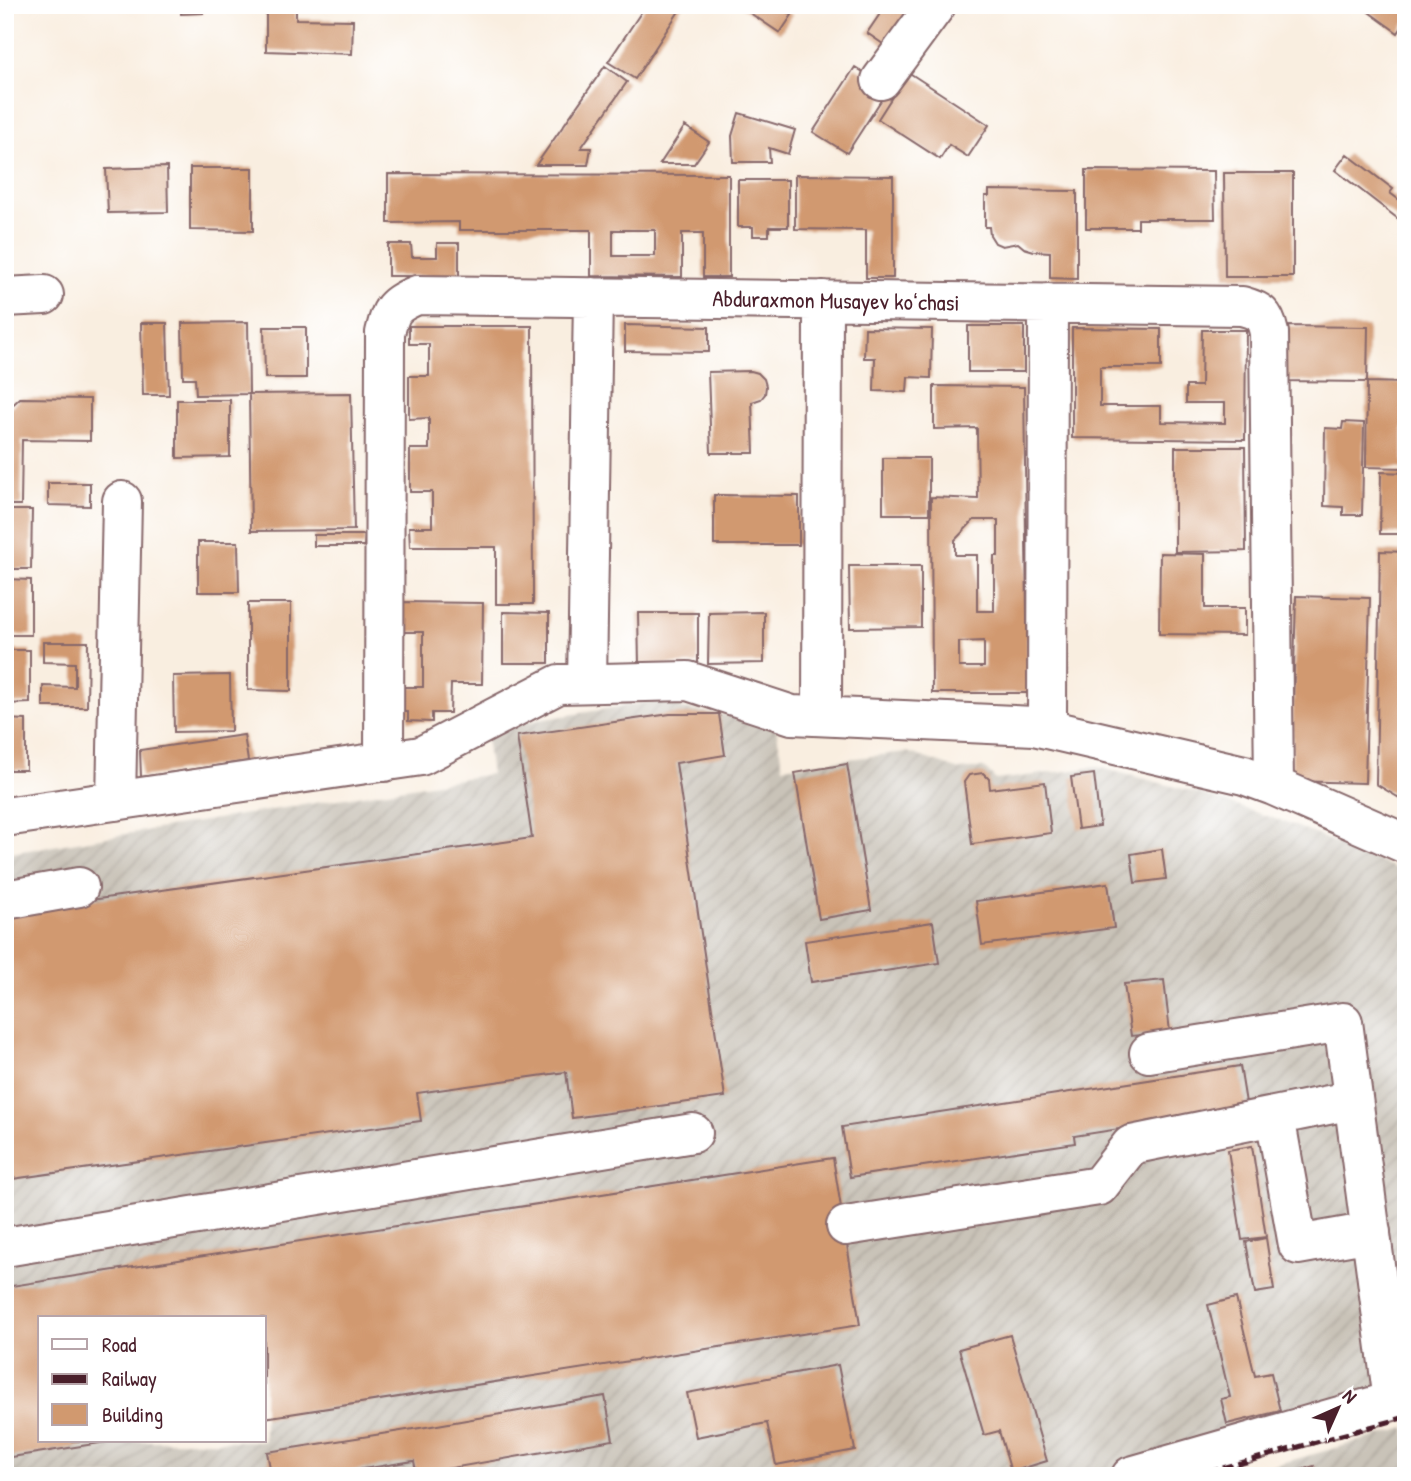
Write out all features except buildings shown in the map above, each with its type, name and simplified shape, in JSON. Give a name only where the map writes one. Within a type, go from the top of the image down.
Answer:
[{"type":"street","points":[[881,80],[936,5]]},
{"type":"street","points":[[5,297],[44,295]]},
{"type":"street","name":"Abduraxmon Musayev koʻchasi","points":[[384,762],[385,333],[390,313],[401,302],[417,295],[1242,306],[1256,310],[1266,319],[1269,333],[1274,786]]},
{"type":"street","points":[[587,683],[593,297]]},
{"type":"street","points":[[822,716],[823,300]]},
{"type":"street","points":[[1047,729],[1048,303]]},
{"type":"street","points":[[116,801],[122,502]]},
{"type":"street","points":[[5,817],[421,756],[559,684],[688,681],[792,715],[1034,726],[1244,775],[1406,844]]},
{"type":"street","points":[[5,900],[79,887]]},
{"type":"street","points":[[1131,1476],[1400,1399],[1371,1232],[1343,1021],[1149,1053]]},
{"type":"street","points":[[846,1226],[1099,1186],[1131,1145],[1353,1100]]},
{"type":"street","points":[[1275,1115],[1298,1245],[1371,1232]]},
{"type":"street","points":[[5,1247],[693,1133]]},
{"type":"shaded area","points":[[679,697],[681,709],[775,722],[783,767],[907,752],[960,770],[984,768],[996,780],[1098,767],[1195,792],[1293,825],[1406,873],[1406,1389],[1104,1476],[5,1476],[5,854],[491,774],[485,729]]},
{"type":"shaded area","points":[[1406,1428],[1406,1476],[1237,1476]]},
{"type":"railway","points":[[1194,1476],[1406,1417]]}]
